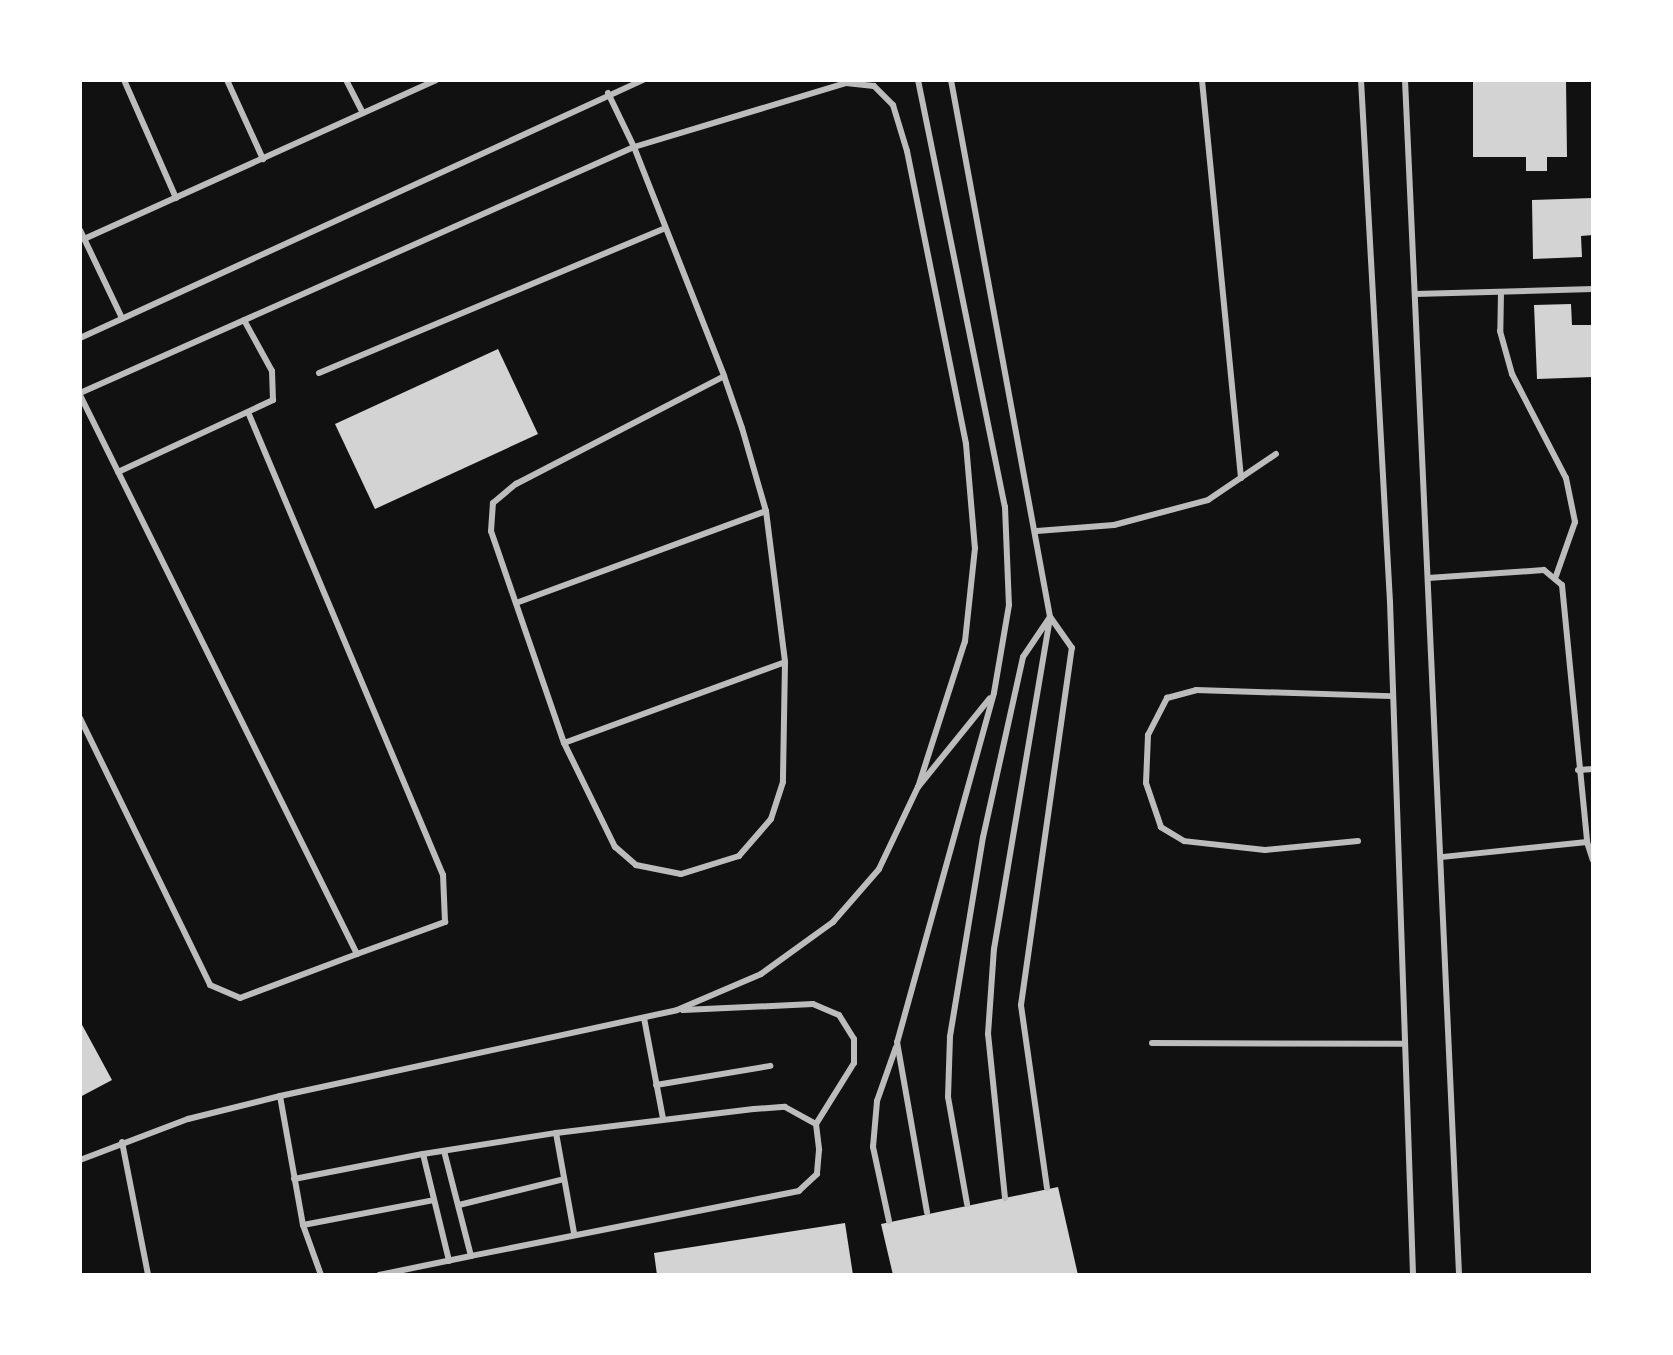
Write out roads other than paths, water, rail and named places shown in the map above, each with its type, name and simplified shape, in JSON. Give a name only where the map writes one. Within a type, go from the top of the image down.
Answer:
[{"type":"lane","points":[[124,80],[176,198]]},
{"type":"lane","points":[[227,80],[263,158]]},
{"type":"lane","points":[[346,80],[363,113]]},
{"type":"lane","points":[[84,239],[436,80]]},
{"type":"lane","points":[[80,338],[643,80]]},
{"type":"lane","points":[[889,1221],[874,1147],[878,1102],[994,693],[1010,605],[1005,507],[918,80]]},
{"type":"lane","points":[[951,80],[1038,531],[1050,617],[994,949],[988,1034],[1005,1198]]},
{"type":"lane","points":[[1202,80],[1240,478]]},
{"type":"lane","points":[[1361,80],[1413,1275]]},
{"type":"lane","points":[[1405,80],[1459,1275]]},
{"type":"lane","points":[[80,1160],[122,1142],[280,1096],[677,1010],[761,974],[833,922],[879,869],[918,787],[964,642],[975,548],[966,444],[906,151],[893,105],[874,86],[846,82],[634,147],[80,394],[357,954]]},
{"type":"lane","points":[[608,93],[634,147],[724,376],[766,510],[784,662],[783,782],[771,819],[739,856],[681,874],[636,864],[615,847],[564,744],[491,532],[493,504],[516,484],[724,376]]},
{"type":"lane","points":[[318,373],[665,228]]},
{"type":"lane","points":[[80,230],[122,318]]},
{"type":"lane","points":[[1416,294],[1593,289]]},
{"type":"lane","points":[[1501,292],[1500,331],[1512,374],[1566,478],[1575,522],[1556,576],[1587,842],[1593,860]]},
{"type":"lane","points":[[118,472],[273,400],[273,385],[244,320]]},
{"type":"lane","points":[[80,718],[210,985],[240,998],[445,922],[444,875],[248,412]]},
{"type":"lane","points":[[1038,531],[1133,520],[1208,500],[1276,454]]},
{"type":"lane","points":[[516,603],[766,510]]},
{"type":"lane","points":[[1428,578],[1544,570],[1556,576]]},
{"type":"lane","points":[[1047,1188],[1021,1005],[1072,648],[1050,617]]},
{"type":"lane","points":[[967,1204],[948,1097],[950,1037],[983,837],[1023,657],[1050,617]]},
{"type":"lane","points":[[564,744],[784,662]]},
{"type":"lane","points":[[1358,841],[1265,850],[1184,841],[1161,826],[1146,783],[1148,734],[1167,698],[1196,690],[1390,696]]},
{"type":"lane","points":[[918,787],[994,693]]},
{"type":"lane","points":[[1578,770],[1593,769]]},
{"type":"lane","points":[[1441,857],[1587,842]]},
{"type":"lane","points":[[379,1275],[574,1233],[799,1192],[817,1174],[816,1124],[854,1063],[854,1039],[839,1015],[813,1004],[677,1010]]},
{"type":"lane","points":[[644,1018],[662,1119]]},
{"type":"lane","points":[[898,1042],[927,1212]]},
{"type":"lane","points":[[1152,1043],[1402,1044]]},
{"type":"lane","points":[[656,1085],[770,1066]]},
{"type":"lane","points":[[280,1096],[303,1225],[321,1275]]},
{"type":"lane","points":[[294,1179],[556,1132],[662,1119],[785,1107],[816,1124]]},
{"type":"lane","points":[[556,1132],[574,1233]]},
{"type":"lane","points":[[122,1142],[148,1275]]},
{"type":"lane","points":[[444,1151],[472,1256]]},
{"type":"lane","points":[[423,1154],[449,1262]]},
{"type":"lane","points":[[460,1205],[564,1180]]},
{"type":"lane","points":[[303,1225],[434,1200]]}]
